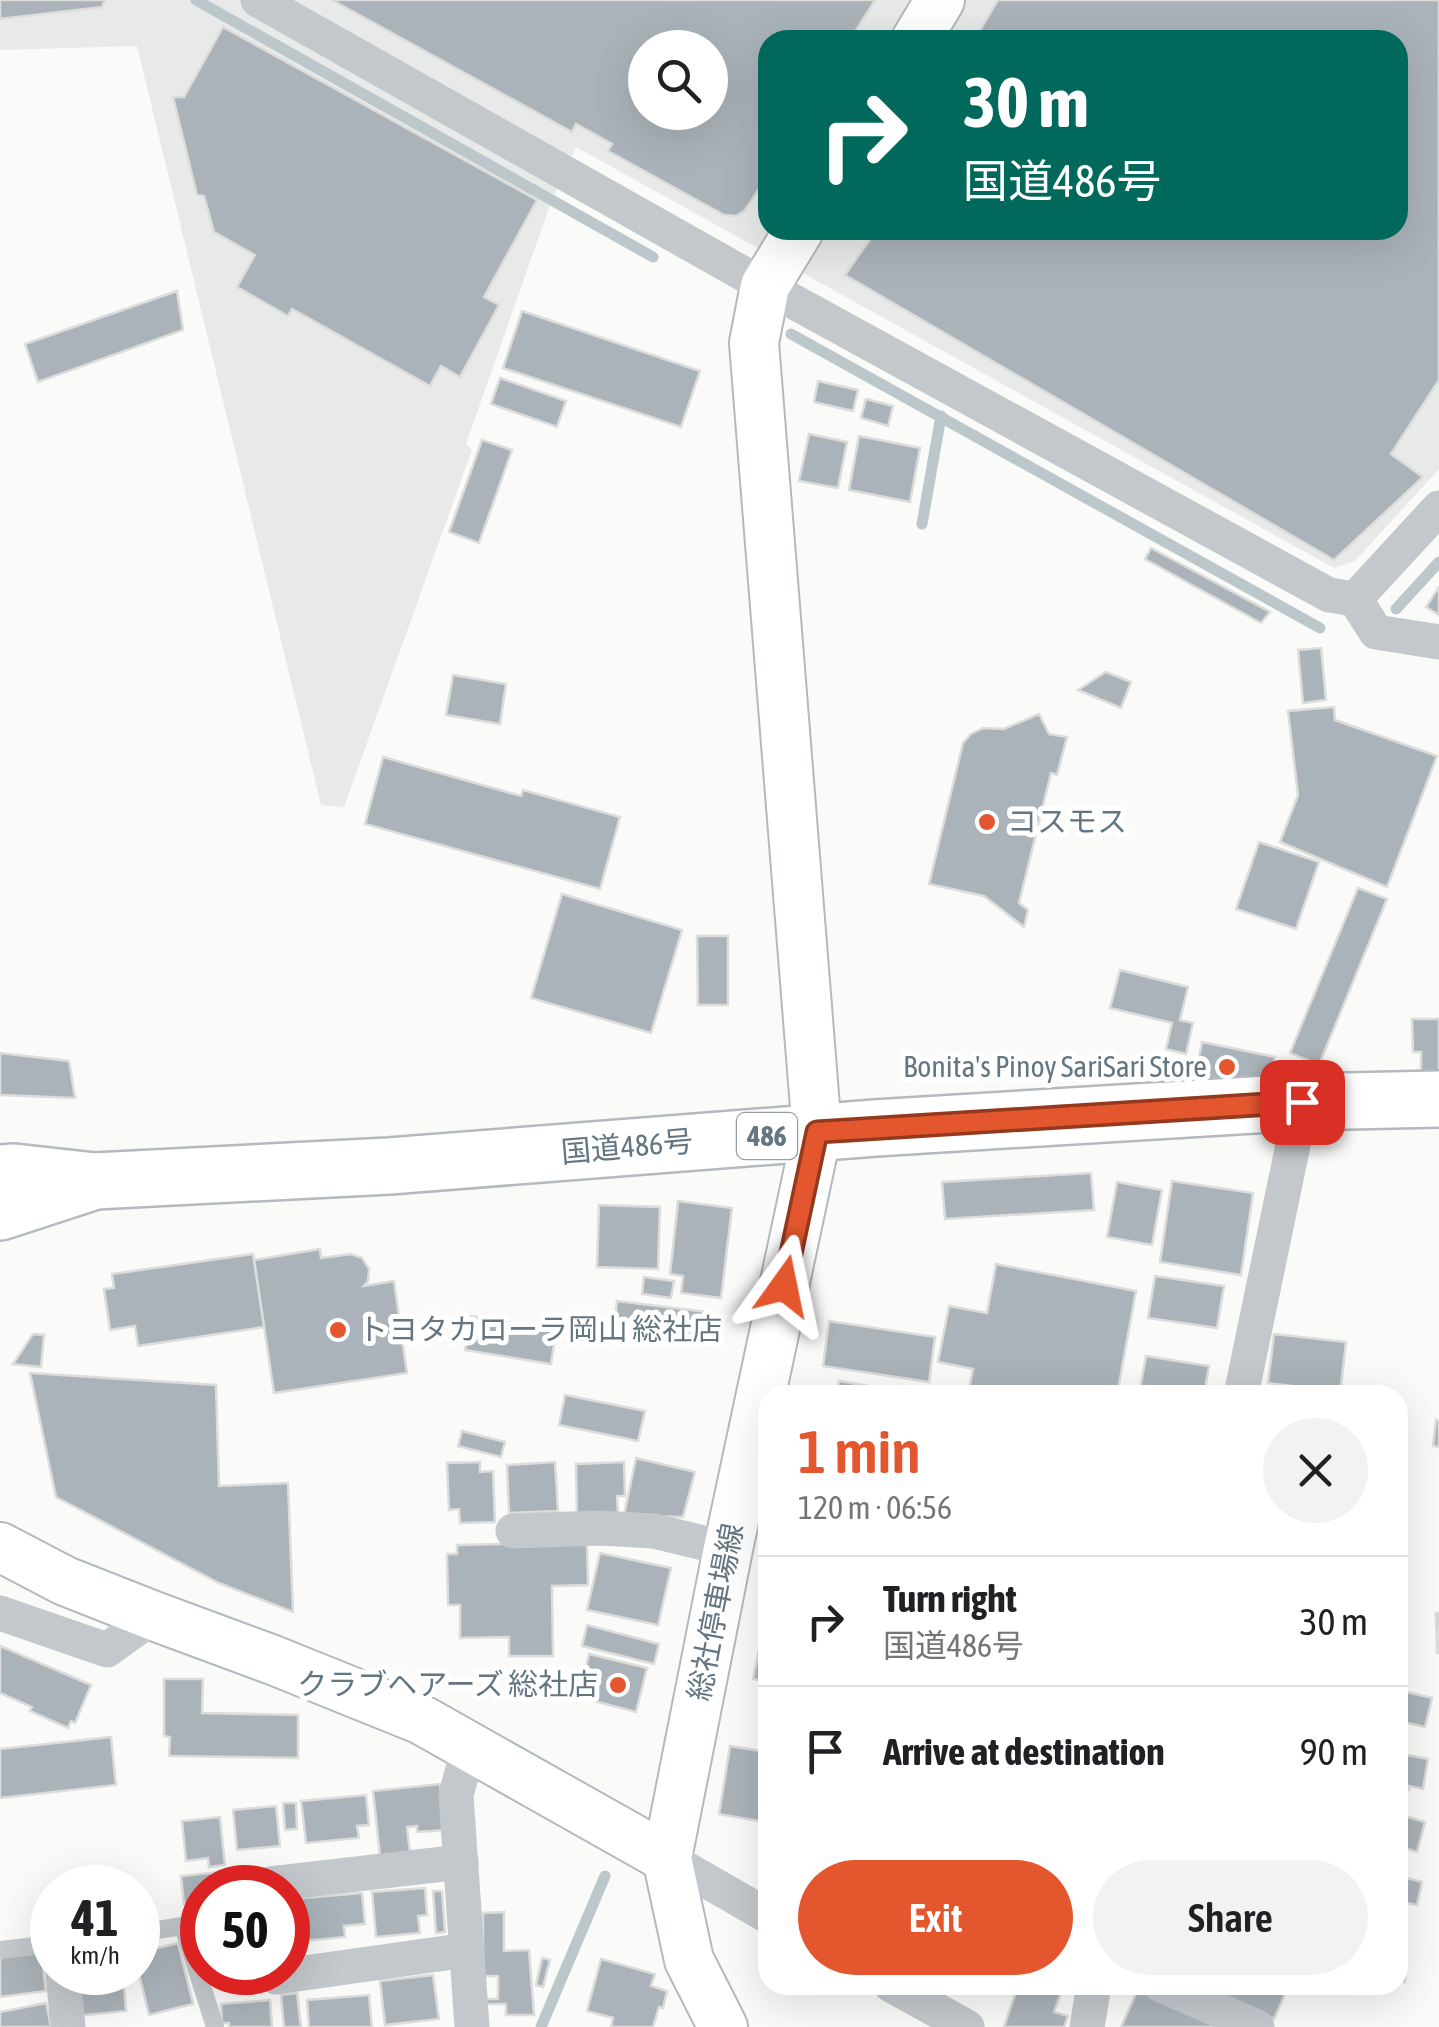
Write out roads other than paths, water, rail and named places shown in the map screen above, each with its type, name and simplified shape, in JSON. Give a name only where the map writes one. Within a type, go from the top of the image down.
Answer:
[{"type":"main road","name":"国道486号","points":[[0,1212],[96,1181],[389,1166],[817,1132],[1302,1102],[1439,1099]]},
{"type":"main road","points":[[0,1172],[96,1181]]},
{"type":"street","points":[[258,0],[765,286],[1329,595],[1355,599],[1376,632],[1439,642]]},
{"type":"street","points":[[922,30],[940,0]]},
{"type":"street","points":[[765,286],[794,240]]},
{"type":"street","name":"総社停車場線","points":[[763,1385],[817,1132],[754,343],[765,286]]},
{"type":"street","points":[[1355,599],[1439,508]]},
{"type":"street","points":[[1242,1385],[1302,1102]]},
{"type":"street","name":"総社停車場線","points":[[723,2027],[689,1960],[667,1858],[758,1409]]},
{"type":"street","points":[[513,1531],[654,1531],[728,1550]]},
{"type":"street","points":[[0,1547],[65,1581],[422,1720],[758,1910]]},
{"type":"street","points":[[0,1613],[107,1650],[154,1616]]},
{"type":"street","points":[[469,1747],[456,1795],[472,2027]]},
{"type":"street","points":[[310,1879],[461,1862]]},
{"type":"street","points":[[310,1972],[467,1950]]},
{"type":"street","points":[[65,1995],[68,2027]]},
{"type":"street","points":[[909,1995],[966,2027]]},
{"type":"street","points":[[1086,2027],[1092,1995]]},
{"type":"street","points":[[1184,1995],[1256,2027]]},
{"type":"lane","points":[[160,1929],[183,1926],[214,2027]]},
{"type":"lane","points":[[0,1950],[30,1947]]},
{"type":"waterway","points":[[196,0],[653,257]]},
{"type":"waterway","points":[[791,334],[1320,628]]},
{"type":"waterway","points":[[922,524],[941,416]]},
{"type":"waterway","points":[[1396,609],[1439,562]]},
{"type":"waterway","points":[[541,2027],[605,1876]]},
{"type":"place","name":"コスモス","points":[[987,822]]},
{"type":"place","name":"Bonita's Pinoy SariSari Store","points":[[1227,1067]]},
{"type":"place","name":"トヨタカローラ岡山 総社店","points":[[338,1330]]},
{"type":"place","name":"クラブヘアーズ 総社店","points":[[618,1685]]}]
